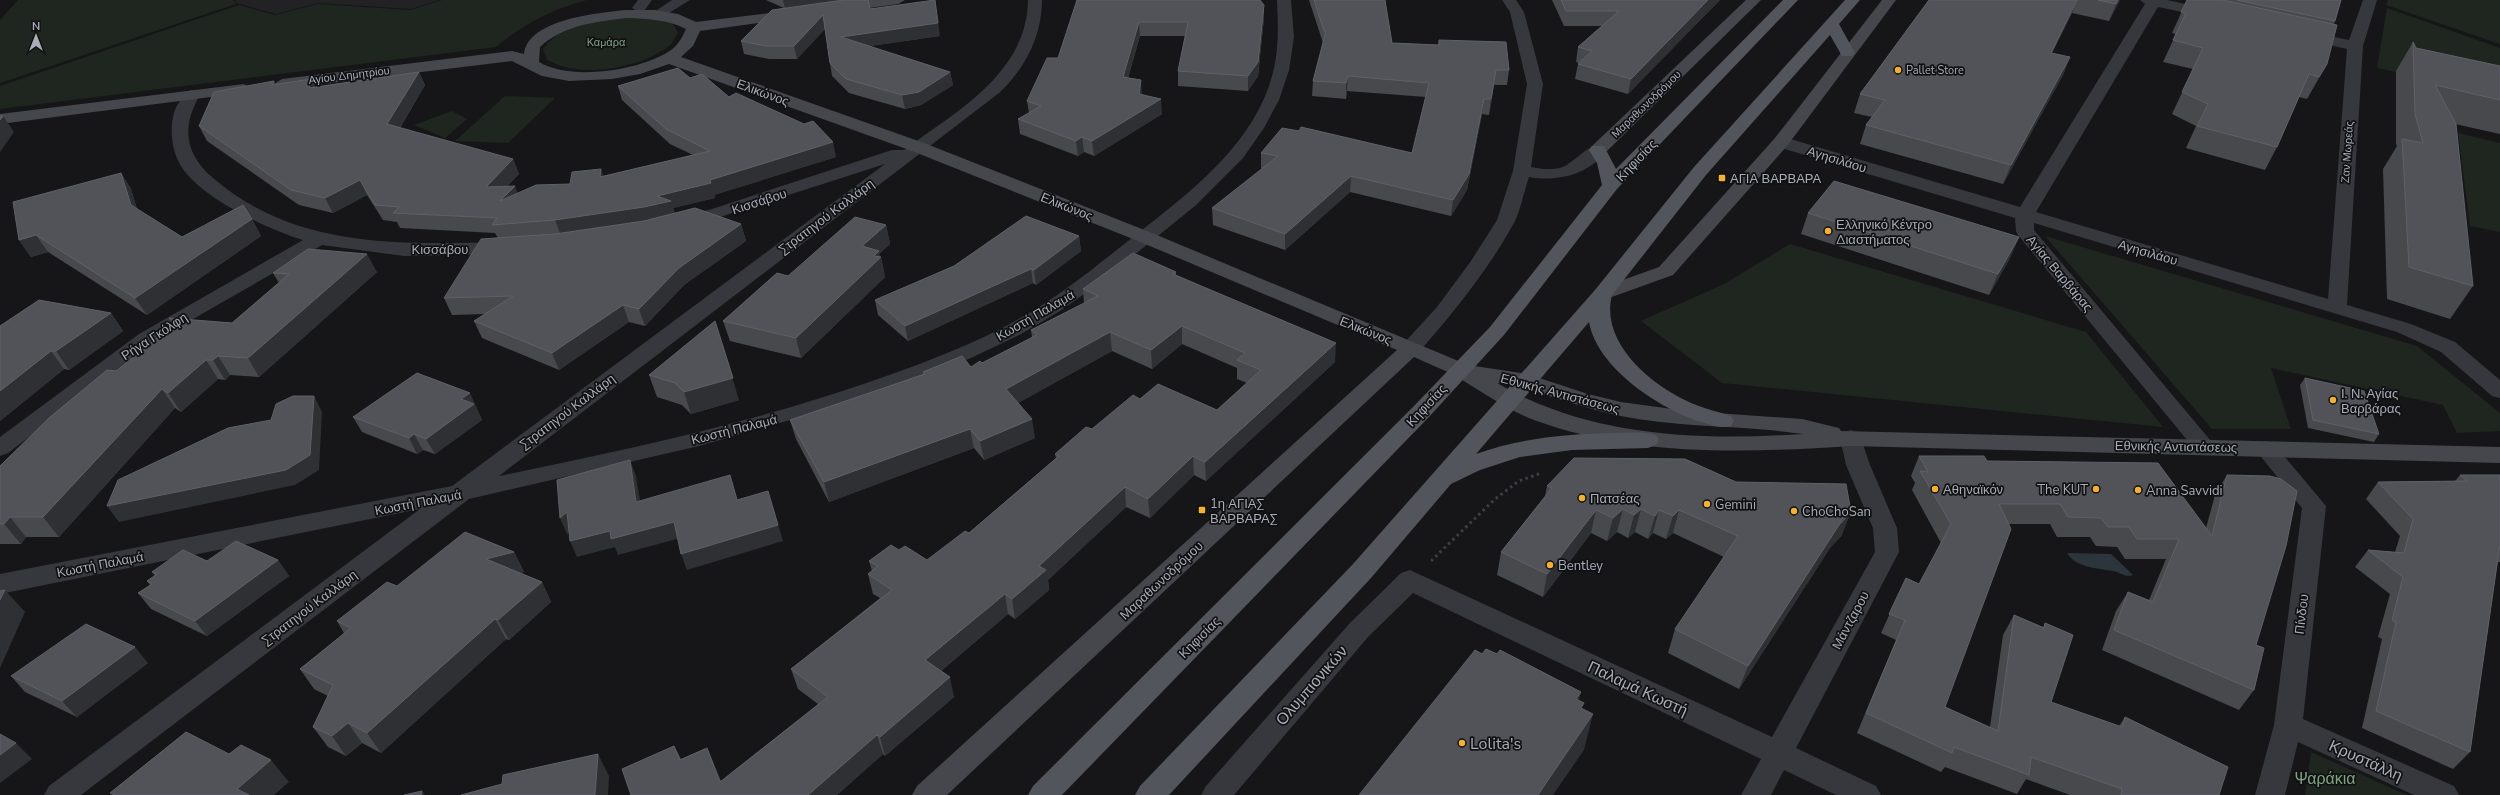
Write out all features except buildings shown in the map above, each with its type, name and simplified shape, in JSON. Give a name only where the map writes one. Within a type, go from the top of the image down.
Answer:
[{"type":"main road","name":"Κηφισίας","points":[[1043,795],[1420,413],[1459,369],[1497,331],[1611,185],[1791,0]]},
{"type":"main road","points":[[1150,795],[1362,571],[1602,294],[1700,171],[1853,0]]},
{"type":"main road","points":[[1832,24],[1847,53]]},
{"type":"main road","points":[[1598,150],[1606,163],[1611,185]]},
{"type":"main road","points":[[1602,294],[1596,310],[1599,327],[1626,365],[1647,385],[1667,399],[1692,412],[1723,421]]},
{"type":"main road","points":[[1438,484],[1461,469],[1484,458],[1572,443],[1648,440]]},
{"type":"street","points":[[664,10],[683,0]]},
{"type":"street","points":[[827,10],[898,0]]},
{"type":"street","name":"Στρατηγού Καλλάρη","points":[[59,795],[955,120],[1006,78],[1024,48],[1034,25],[1035,0]]},
{"type":"street","name":"Κωστή Παλαμά","points":[[0,584],[457,494],[655,449],[824,406],[939,364],[1016,329],[1079,289],[1201,192],[1229,165],[1259,121],[1278,88],[1287,53],[1288,25],[1284,0]]},
{"type":"street","points":[[1411,348],[1444,311],[1479,263],[1506,220],[1522,171],[1535,84],[1517,12],[1509,0]]},
{"type":"street","name":"Μαραθωνοδρόμου","points":[[1522,171],[1539,174],[1566,173],[1576,169],[1598,150],[1754,0]]},
{"type":"street","points":[[1602,294],[1666,271],[1781,142],[1847,53],[1889,0]]},
{"type":"street","points":[[2024,216],[2152,0],[2224,17]]},
{"type":"street","name":"Ζαν Μωρεάς","points":[[2337,307],[2355,46],[2370,0]]},
{"type":"street","points":[[642,4],[678,14],[688,20],[694,27],[692,37],[684,48],[668,58],[631,71],[588,77],[551,73],[538,68],[531,62],[528,54],[531,46],[550,29],[595,13],[642,4]]},
{"type":"street","points":[[694,27],[812,12]]},
{"type":"street","points":[[2293,32],[2355,46]]},
{"type":"street","name":"Αγίου Δημητρίου","points":[[0,119],[502,56],[520,57],[531,62]]},
{"type":"street","name":"Ελικώνος","points":[[668,58],[918,147],[1145,237],[1459,369]]},
{"type":"street","name":"Κισσάβου","points":[[192,95],[182,112],[180,139],[190,167],[220,193],[276,225],[319,238],[404,250],[483,249],[522,246]]},
{"type":"street","name":"Αγησιλάου","points":[[1781,142],[2024,216],[2337,307],[2404,328],[2448,347],[2500,390]]},
{"type":"street","name":"Κισσάβου","points":[[665,227],[719,213],[918,147]]},
{"type":"street","name":"Αγίας Βαρβάρας","points":[[2024,216],[2025,231],[2205,447]]},
{"type":"street","name":"Ρήγα Γκόλφη","points":[[0,448],[146,338],[319,238]]},
{"type":"street","name":"Μαραθωνοδρόμου","points":[[927,795],[1411,348]]},
{"type":"street","name":"Εθνικής Αντιστάσεως","points":[[1459,369],[1527,381],[1584,400],[1621,410],[1723,421],[1802,426],[1852,438]]},
{"type":"street","name":"Εθνικής Αντιστάσεως","points":[[1459,369],[1510,400],[1541,414],[1575,425],[1648,440],[1725,444],[1852,438],[2500,455]]},
{"type":"street","name":"Μάντζαρου","points":[[1756,795],[1887,552],[1885,528],[1858,465],[1852,438]]},
{"type":"street","name":"Πίνδου","points":[[2266,449],[2314,506],[2288,725],[2270,795]]},
{"type":"street","name":"Παλαμά Κωστή","points":[[1410,580],[1866,795]]},
{"type":"street","name":"Ολυμπιονικών","points":[[1216,795],[1359,630],[1410,580]]},
{"type":"street","name":"Κρυστάλλη","points":[[2288,725],[2444,795]]},
{"type":"path","points":[[1410,580],[1495,499],[1519,481],[1544,472]]},
{"type":"shaded area","points":[[235,0],[440,0],[411,9],[318,3],[276,14],[236,3]]},
{"type":"shaded area","points":[[2067,553],[2111,554],[2133,575],[2125,575],[2081,564],[2076,562]]},
{"type":"green space","points":[[18,0],[234,0],[236,4],[0,83],[0,20]]},
{"type":"green space","points":[[442,0],[587,0],[562,8],[539,18],[517,31],[496,47],[0,109],[0,86],[239,5],[275,15],[318,4],[411,10]]},
{"type":"green space","points":[[2388,0],[2500,0],[2500,44],[2386,5]]},
{"type":"green space","points":[[2387,8],[2500,48],[2500,95],[2377,68]]},
{"type":"green space","name":"Καμάρα","points":[[629,14],[672,22],[678,33],[673,42],[659,53],[633,64],[619,67],[591,70],[577,69],[547,60],[543,49],[551,40],[571,27],[593,20]]},
{"type":"green space","points":[[505,96],[555,98],[508,143],[455,141]]},
{"type":"green space","points":[[452,111],[467,119],[445,138],[414,125]]},
{"type":"green space","points":[[2458,133],[2500,143],[2500,232],[2470,226]]},
{"type":"green space","points":[[2045,236],[2417,346],[2500,413],[2500,431],[2457,433],[2443,405],[2271,368],[2291,429],[2212,429]]},
{"type":"green space","points":[[1790,244],[2086,332],[2163,427],[1722,383],[1641,321],[1724,284]]},
{"type":"green space","name":"Ψαράκια","points":[[2311,752],[2407,795],[2305,795]]},
{"type":"place","name":"Pallet Store","points":[[1898,70]]},
{"type":"place","name":"ΑΓΙΑ ΒΑΡΒΑΡΑ","points":[[1722,178]]},
{"type":"place","name":"Ελληνικό Κέντρο Διαστήματος","points":[[1828,231]]},
{"type":"place","name":"Ι. Ν. Αγίας Βαρβάρας","points":[[2333,400]]},
{"type":"place","name":"Αθηναϊκόν","points":[[1935,489]]},
{"type":"place","name":"The KUT","points":[[2096,489]]},
{"type":"place","name":"Anna Savvidi","points":[[2138,490]]},
{"type":"place","name":"Πατσέας","points":[[1582,498]]},
{"type":"place","name":"Gemini","points":[[1707,504]]},
{"type":"place","name":"1η ΑΓΙΑΣ ΒΑΡΒΑΡΑΣ","points":[[1202,510]]},
{"type":"place","name":"ChoChoSan","points":[[1794,511]]},
{"type":"place","name":"Bentley","points":[[1550,565]]},
{"type":"place","name":"Lolita's","points":[[1462,743]]}]
